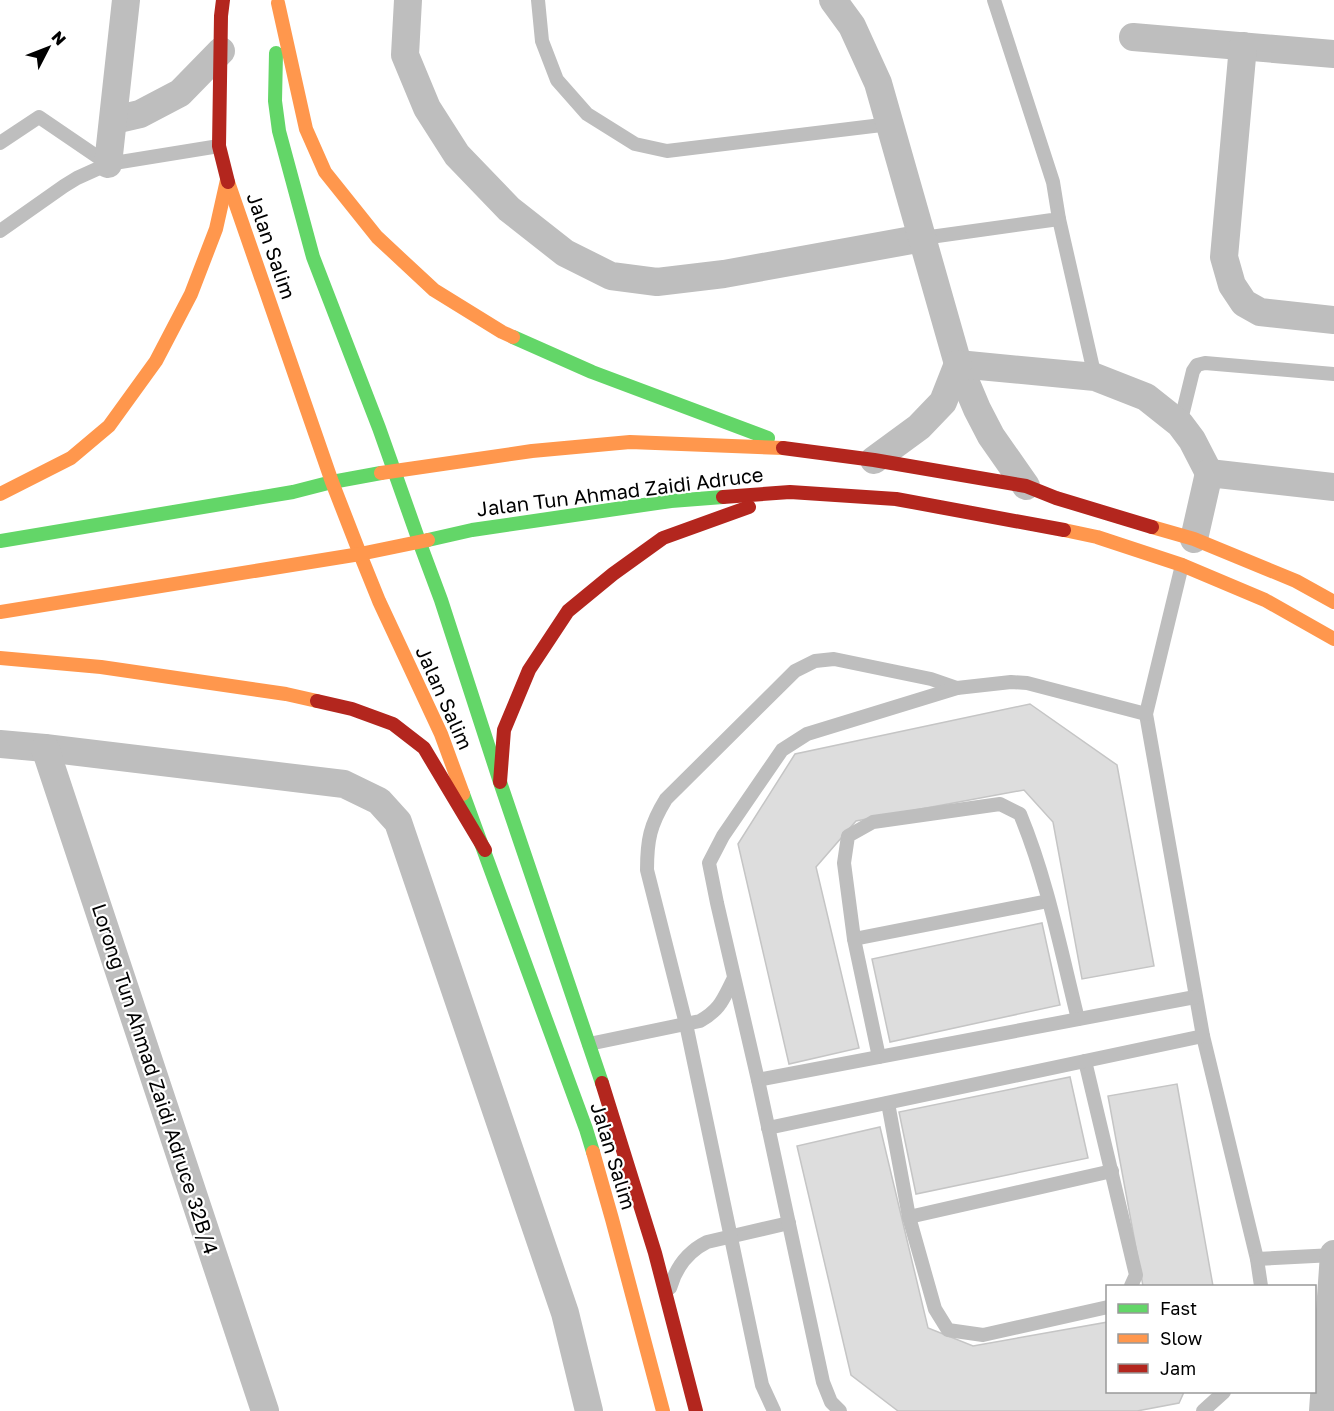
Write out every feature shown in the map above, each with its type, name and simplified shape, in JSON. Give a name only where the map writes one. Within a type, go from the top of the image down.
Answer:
[{"type":"main road","name":"Jalan Salim","points":[[224,0],[221,16],[219,146],[227,180],[332,482],[379,601],[441,734],[586,1129],[663,1411]]},
{"type":"main road","name":"Jalan Salim","points":[[278,2],[275,101],[279,131],[312,257],[379,428],[441,600],[589,1044],[655,1252],[696,1411]]},
{"type":"main road","points":[[278,2],[306,129],[325,172],[377,237],[434,290],[502,332],[592,372],[795,449]]},
{"type":"main road","points":[[0,494],[71,458],[109,426],[156,361],[191,294],[216,229],[227,180]]},
{"type":"main road","name":"Jalan Tun Ahmad Zaidi Adruce","points":[[0,541],[77,530],[293,492],[332,482],[394,471],[532,451],[630,442],[795,449],[1026,486],[1056,498],[1194,539],[1296,581],[1334,602]]},
{"type":"main road","points":[[500,782],[504,730],[529,670],[568,610],[663,538],[790,492]]},
{"type":"main road","name":"Jalan Tun Ahmad Zaidi Adruce","points":[[0,612],[360,554],[471,530],[671,501],[790,492],[896,499],[1097,537],[1182,565],[1265,600],[1334,639]]},
{"type":"main road","points":[[0,658],[101,668],[286,694],[352,709],[393,724],[424,748],[484,850]]},
{"type":"street","points":[[108,164],[126,0]]},
{"type":"street","points":[[408,0],[405,55],[427,108],[457,155],[509,209],[565,253],[611,276],[657,282],[724,274],[923,238]]},
{"type":"street","points":[[833,0],[852,26],[879,84],[958,363],[991,436],[1026,486]]},
{"type":"street","points":[[1133,37],[1334,54]]},
{"type":"street","points":[[1243,46],[1224,257],[1232,285],[1244,303],[1260,312],[1334,320]]},
{"type":"street","points":[[114,120],[140,114],[180,93],[221,51]]},
{"type":"street","points":[[958,363],[1095,377],[1146,397],[1180,424],[1192,440],[1209,472],[1194,539]]},
{"type":"street","points":[[874,460],[919,427],[943,402],[958,363]]},
{"type":"street","points":[[1209,472],[1334,487]]},
{"type":"street","points":[[0,744],[344,784],[379,801],[398,822],[565,1313],[589,1411]]},
{"type":"street","name":"Lorong Tun Ahmad Zaidi Adruce 32B/4","points":[[45,748],[266,1411]]},
{"type":"street","points":[[1327,1408],[1334,1254]]},
{"type":"lane","points":[[538,0],[542,41],[556,80],[588,114],[634,144],[667,151],[890,124]]},
{"type":"lane","points":[[993,0],[1053,182],[1059,219],[1095,377]]},
{"type":"lane","points":[[0,143],[39,117],[108,164]]},
{"type":"lane","points":[[0,231],[64,186],[108,164],[219,146]]},
{"type":"lane","points":[[923,238],[1059,219]]},
{"type":"lane","points":[[1180,424],[1193,370],[1197,365],[1206,363],[1334,374]]},
{"type":"lane","points":[[1182,565],[1146,714],[1195,997],[1257,1259],[1261,1285]]},
{"type":"lane","points":[[774,1411],[762,1385],[686,1024],[647,870],[650,836],[655,817],[666,799],[795,671],[815,661],[834,659],[930,679],[957,688]]},
{"type":"lane","points":[[840,1411],[831,1402],[823,1382],[709,863],[723,836],[782,750],[807,734],[957,688],[1011,682],[1027,683],[1146,714]]},
{"type":"lane","points":[[879,1058],[854,939],[844,863],[848,836],[873,822],[1000,804],[1020,814],[1048,901],[1078,1019]]},
{"type":"lane","points":[[854,939],[1048,901]]},
{"type":"lane","points":[[589,1044],[700,1021],[712,1014],[720,1005],[734,978]]},
{"type":"lane","points":[[758,1080],[1195,997]]},
{"type":"lane","points":[[768,1128],[1203,1036]]},
{"type":"lane","points":[[1085,1061],[1136,1275],[1132,1285]]},
{"type":"lane","points":[[888,1103],[909,1217],[935,1309],[948,1330],[983,1335],[1106,1308]]},
{"type":"lane","points":[[909,1217],[1112,1171]]},
{"type":"lane","points":[[667,1299],[674,1275],[687,1255],[699,1246],[707,1242],[789,1222]]},
{"type":"lane","points":[[1257,1259],[1334,1254]]},
{"type":"lane","points":[[1203,1411],[1223,1393]]},
{"type":"building","points":[[1030,704],[1117,765],[1154,966],[1082,979],[1053,822],[1024,790],[856,821],[816,867],[859,1048],[789,1064],[738,844],[795,754]]},
{"type":"building","points":[[1042,923],[1060,1005],[890,1042],[872,959]]},
{"type":"building","points":[[1070,1077],[1088,1158],[916,1194],[899,1112]]},
{"type":"building","points":[[1177,1084],[1213,1285],[1143,1285],[1108,1096]]},
{"type":"building","points":[[880,1127],[928,1328],[973,1346],[1106,1322],[1106,1393],[1184,1393],[1179,1403],[1137,1411],[898,1411],[851,1375],[797,1146]]},
{"type":"traffic: fast","points":[[276,53],[275,101],[279,131],[313,257],[379,428],[419,541]]},
{"type":"traffic: fast","points":[[513,337],[592,372],[768,438]]},
{"type":"traffic: fast","points":[[0,541],[293,492],[381,473]]},
{"type":"traffic: fast","points":[[428,540],[472,530],[671,501],[723,497]]},
{"type":"traffic: fast","points":[[419,541],[441,600],[602,1083]]},
{"type":"traffic: fast","points":[[463,794],[593,1152]]},
{"type":"traffic: slow","points":[[278,3],[306,129],[325,172],[377,237],[434,290],[513,337]]},
{"type":"traffic: slow","points":[[0,494],[71,458],[109,426],[156,361],[191,294],[216,229],[227,180]]},
{"type":"traffic: slow","points":[[228,182],[332,482],[360,554]]},
{"type":"traffic: slow","points":[[381,473],[532,451],[630,442],[783,448]]},
{"type":"traffic: slow","points":[[1152,527],[1194,539],[1296,581],[1334,602]]},
{"type":"traffic: slow","points":[[1064,530],[1097,537],[1182,565],[1265,600],[1334,639]]},
{"type":"traffic: slow","points":[[0,612],[360,554],[428,540]]},
{"type":"traffic: slow","points":[[360,554],[379,601],[441,734],[463,794]]},
{"type":"traffic: slow","points":[[0,658],[101,667],[286,694],[317,701]]},
{"type":"traffic: slow","points":[[593,1152],[663,1411]]},
{"type":"traffic: jam","points":[[223,0],[219,146],[228,182]]},
{"type":"traffic: jam","points":[[783,448],[874,460],[1026,486],[1056,498],[1152,527]]},
{"type":"traffic: jam","points":[[723,497],[790,492],[896,499],[1064,530]]},
{"type":"traffic: jam","points":[[500,782],[504,730],[529,670],[568,611],[613,574],[663,538],[749,507]]},
{"type":"traffic: jam","points":[[317,701],[352,709],[393,724],[424,748],[485,850]]},
{"type":"traffic: jam","points":[[602,1083],[655,1253],[696,1411]]}]
